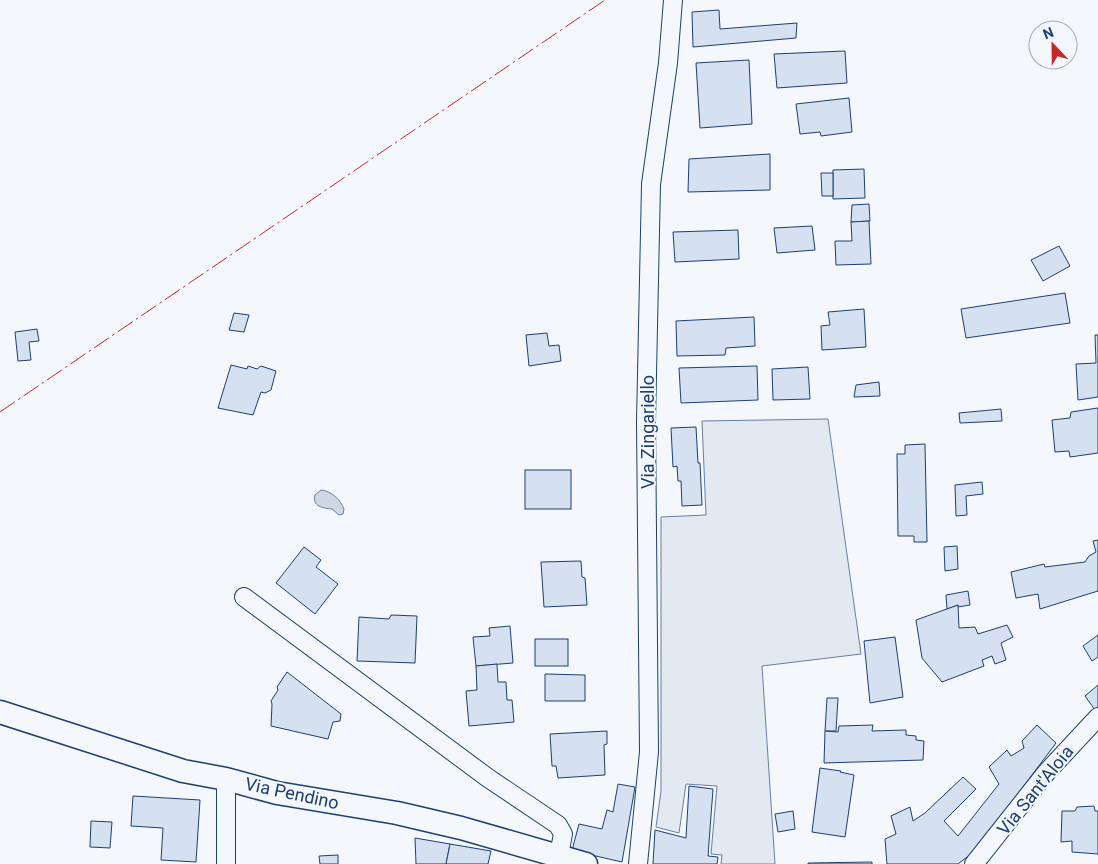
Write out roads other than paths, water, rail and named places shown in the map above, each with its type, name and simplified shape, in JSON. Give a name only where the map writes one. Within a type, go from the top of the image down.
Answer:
[{"type":"street","name":"Via Zingariello","points":[[638,864],[649,752],[646,417],[651,184],[668,63],[674,0]]},
{"type":"street","points":[[244,597],[488,778],[558,825],[563,834],[559,855]]},
{"type":"street","name":"Via Pendino","points":[[0,712],[183,771],[226,779],[277,793],[397,813],[461,828],[586,864]]},
{"type":"street","name":"Via Sant'Aloia","points":[[974,864],[1046,773],[1098,717]]},
{"type":"street","points":[[226,779],[226,864]]}]
